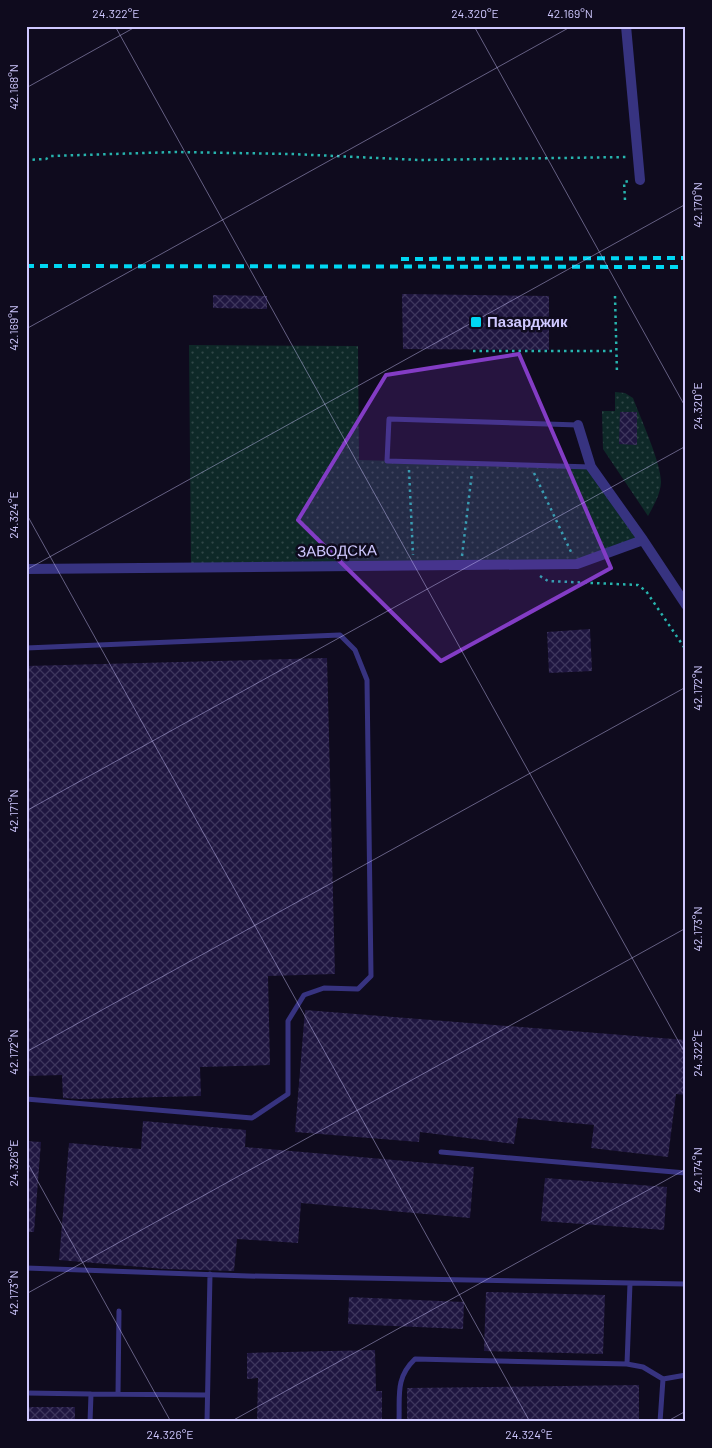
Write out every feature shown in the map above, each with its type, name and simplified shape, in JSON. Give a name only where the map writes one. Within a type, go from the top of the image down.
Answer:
[{"type":"street","points":[[626,26],[640,180]]},
{"type":"street","points":[[578,425],[591,467],[686,605]]},
{"type":"street","name":"ЗАВОДСКА","points":[[26,569],[577,564],[643,540]]},
{"type":"lane","points":[[578,425],[389,419],[387,461],[591,467]]},
{"type":"lane","points":[[26,648],[340,635],[354,650],[367,680],[371,976],[358,989],[324,988],[304,996],[288,1021],[288,1094],[252,1118],[26,1098]]},
{"type":"lane","points":[[441,1152],[686,1173]]},
{"type":"lane","points":[[26,1268],[210,1274],[686,1284]]},
{"type":"lane","points":[[207,1422],[210,1274]]},
{"type":"lane","points":[[627,1364],[630,1283]]},
{"type":"lane","points":[[118,1394],[119,1311]]},
{"type":"lane","points":[[399,1422],[400,1380],[406,1368],[415,1359],[627,1364],[643,1367],[662,1379],[686,1375]]},
{"type":"lane","points":[[660,1422],[662,1379]]},
{"type":"lane","points":[[26,1394],[207,1395]]},
{"type":"lane","points":[[90,1394],[90,1422]]},
{"type":"path","points":[[26,160],[46,159],[51,156],[175,152],[292,154],[420,160],[637,157]]},
{"type":"path","points":[[625,200],[624,182],[640,180]]},
{"type":"path","points":[[614,296],[617,374]]},
{"type":"path","points":[[473,351],[616,351]]},
{"type":"path","points":[[409,462],[413,565]]},
{"type":"path","points":[[461,565],[473,463]]},
{"type":"path","points":[[531,465],[577,564]]},
{"type":"path","points":[[520,564],[548,581],[638,585],[646,591],[686,650]]},
{"type":"highlighted area","points":[[519,354],[611,568],[441,661],[298,520],[386,375]]},
{"type":"green space","points":[[189,345],[358,346],[359,460],[591,467],[643,540],[577,564],[191,568]]},
{"type":"green space","points":[[615,392],[625,393],[633,398],[658,465],[661,483],[656,500],[648,516],[603,449],[602,411],[615,411]]},
{"type":"building","name":"Пазарджик","points":[[402,294],[549,296],[549,350],[403,349]]},
{"type":"building","points":[[213,295],[267,296],[267,309],[213,308]]},
{"type":"building","points":[[620,412],[637,412],[637,445],[619,444]]},
{"type":"building","points":[[590,629],[592,671],[549,673],[547,632]]},
{"type":"building","points":[[327,658],[335,974],[268,976],[270,1065],[200,1067],[201,1096],[63,1098],[62,1075],[26,1076],[26,666]]},
{"type":"building","points":[[305,1010],[686,1040],[686,1095],[676,1094],[668,1157],[591,1148],[594,1125],[518,1118],[514,1144],[420,1132],[419,1142],[295,1132]]},
{"type":"building","points":[[143,1121],[246,1130],[245,1147],[474,1167],[470,1218],[301,1203],[298,1243],[237,1239],[234,1271],[165,1269],[59,1260],[69,1143],[141,1149]]},
{"type":"building","points":[[26,1141],[41,1142],[34,1232],[26,1232]]},
{"type":"building","points":[[545,1178],[667,1187],[664,1230],[541,1221]]},
{"type":"building","points":[[486,1292],[605,1295],[603,1354],[484,1351]]},
{"type":"building","points":[[349,1297],[464,1302],[463,1329],[348,1324]]},
{"type":"building","points":[[375,1350],[376,1391],[382,1391],[382,1422],[257,1422],[258,1378],[247,1379],[247,1353]]},
{"type":"building","points":[[639,1385],[639,1422],[407,1422],[407,1388]]},
{"type":"building","points":[[26,1407],[75,1407],[75,1422],[26,1422]]},
{"type":"railway","points":[[401,259],[686,258]]},
{"type":"railway","points":[[26,266],[686,267]]},
{"type":"place","name":"Пазарджик","points":[[476,322]]}]
